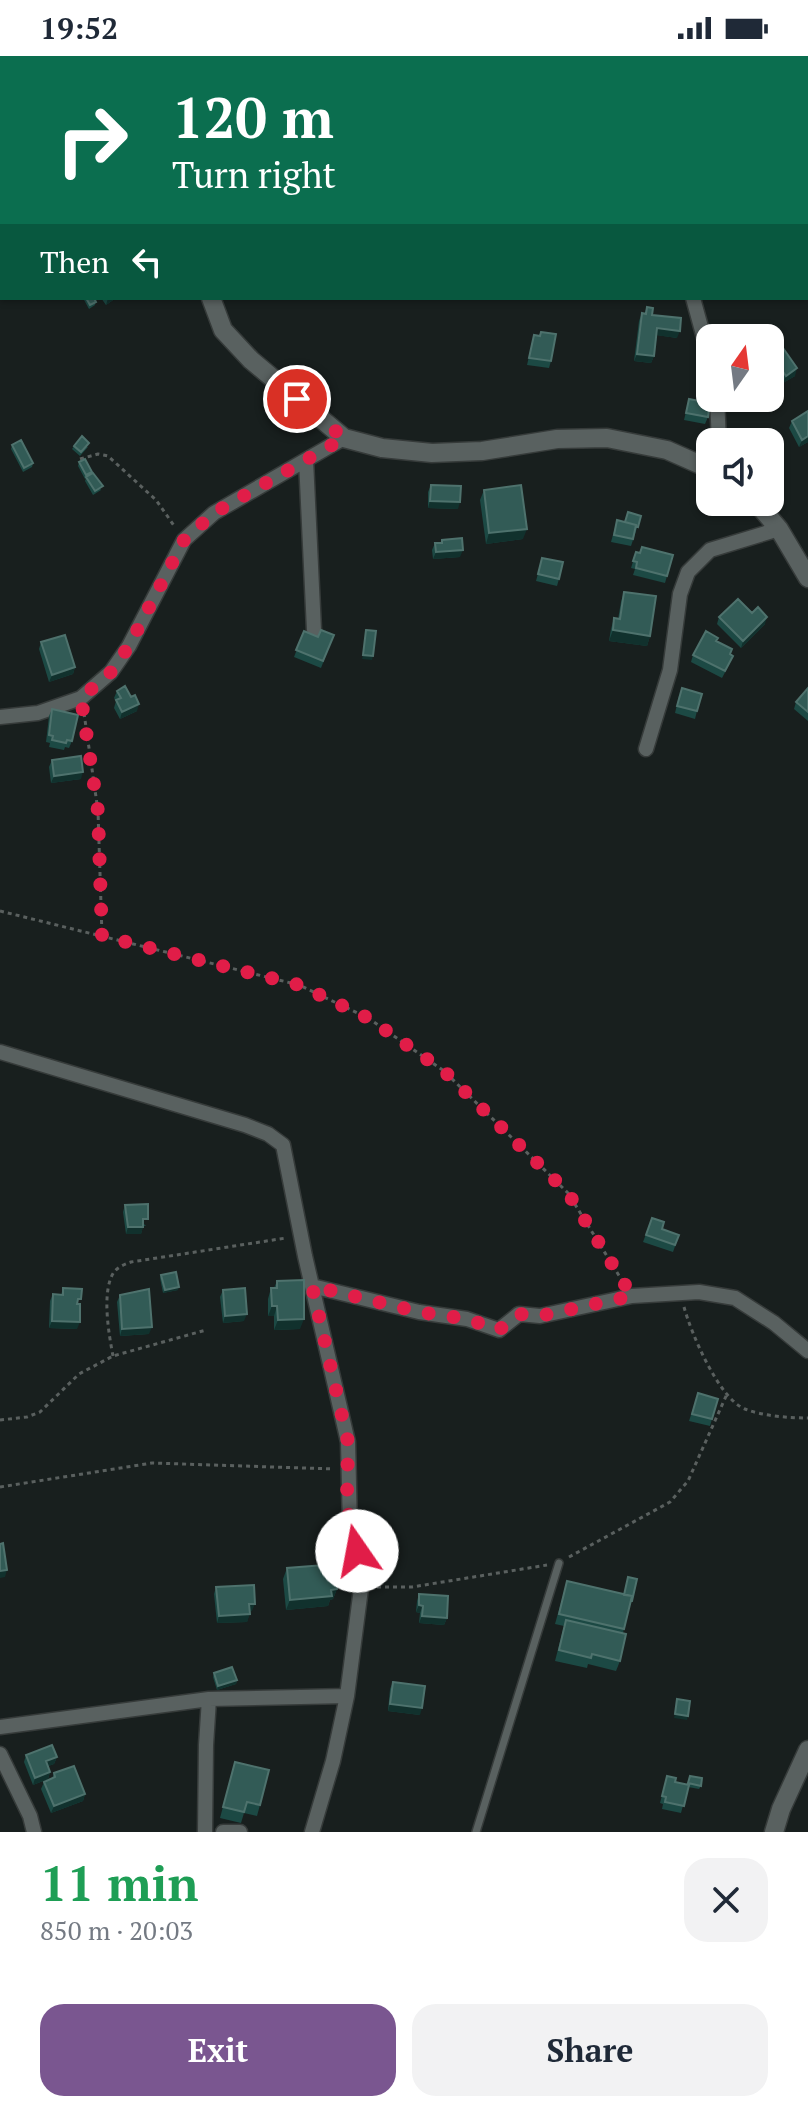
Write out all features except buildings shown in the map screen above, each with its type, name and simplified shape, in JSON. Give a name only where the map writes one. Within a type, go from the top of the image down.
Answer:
[{"type":"street","points":[[212,300],[223,330],[251,360],[344,438],[382,448],[432,453],[482,451],[557,439],[607,438],[667,450],[696,463]]},
{"type":"street","points":[[694,300],[700,324]]},
{"type":"street","points":[[0,717],[38,713],[81,698],[111,672],[129,646],[184,540],[214,513],[344,438]]},
{"type":"street","points":[[306,460],[314,630]]},
{"type":"street","points":[[768,516],[808,578]]},
{"type":"street","points":[[646,749],[670,670],[680,594],[688,572],[710,550],[779,529]]},
{"type":"street","points":[[0,1052],[268,1134],[283,1145],[348,1442],[350,1528],[363,1573],[347,1696],[333,1761],[312,1832]]},
{"type":"street","points":[[312,1286],[419,1312],[467,1319],[499,1330],[519,1314],[540,1316],[632,1296],[699,1292],[735,1298],[774,1323],[808,1351]]},
{"type":"street","points":[[0,1727],[209,1699],[347,1696]]},
{"type":"street","points":[[205,1832],[209,1699]]},
{"type":"street","points":[[774,1832],[808,1750]]},
{"type":"street","points":[[0,1754],[30,1816],[34,1832]]},
{"type":"street","points":[[223,1832],[240,1832]]},
{"type":"lane","points":[[476,1832],[559,1563]]},
{"type":"path","points":[[80,459],[98,454],[108,456],[156,500],[184,540]]},
{"type":"path","points":[[81,698],[98,811],[102,936]]},
{"type":"path","points":[[0,911],[299,985],[368,1018],[444,1071],[568,1193],[632,1296]]},
{"type":"path","points":[[113,1356],[107,1323],[108,1289],[113,1273],[120,1267],[131,1262],[301,1236]]},
{"type":"path","points":[[680,1292],[705,1358],[727,1394],[743,1408],[808,1418]]},
{"type":"path","points":[[0,1420],[40,1412],[79,1374],[113,1356],[206,1330]]},
{"type":"path","points":[[361,1586],[412,1587],[559,1563],[670,1502],[688,1481],[727,1394]]},
{"type":"path","points":[[0,1487],[152,1463],[350,1470]]},
{"type":"route","points":[[297,399],[344,438],[214,513],[184,540],[129,646],[111,672],[81,698],[98,811],[102,936],[299,985],[368,1018],[444,1071],[568,1193],[632,1296],[540,1316],[519,1314],[499,1330],[467,1319],[419,1312],[312,1286],[348,1442],[350,1470],[347,1498],[350,1528],[357,1551]]}]
